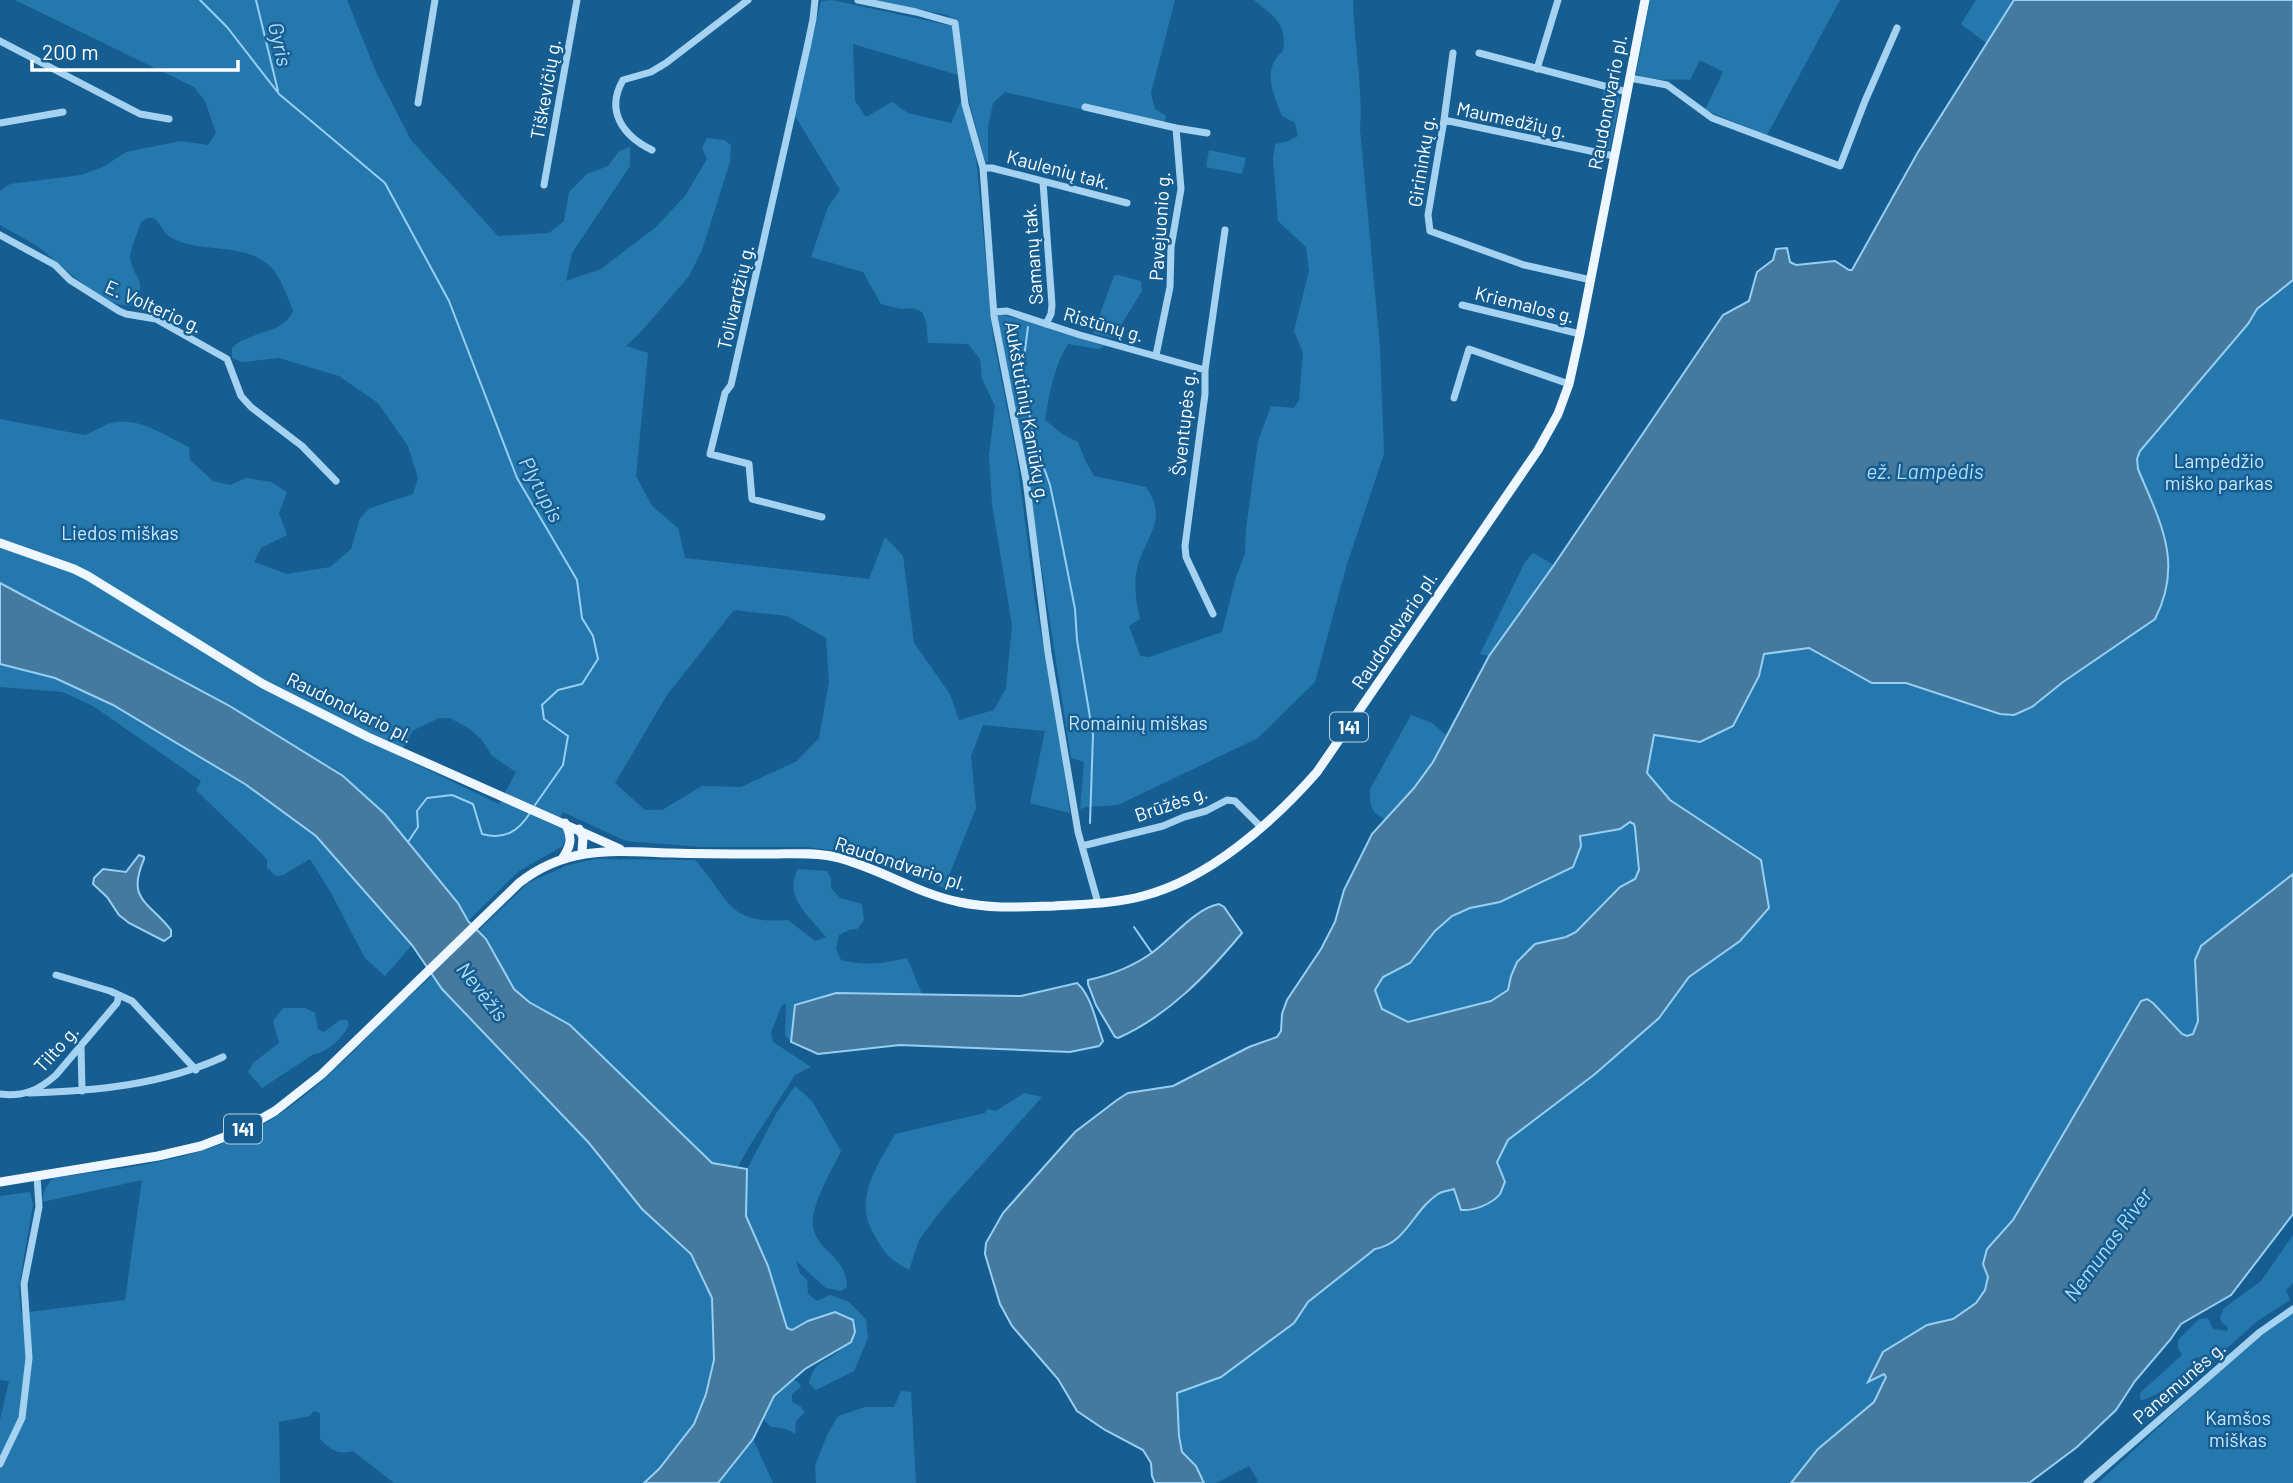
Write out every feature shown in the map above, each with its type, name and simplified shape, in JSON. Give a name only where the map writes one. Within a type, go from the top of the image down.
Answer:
[{"type":"main road","name":"Raudondvario pl.","points":[[582,853],[625,851],[817,854],[852,862],[922,891],[960,902],[1000,908],[1098,903],[1140,897],[1180,883],[1209,867],[1261,827],[1304,788],[1342,737],[1538,450],[1558,414],[1569,384],[1580,334],[1645,0]]},
{"type":"main road","name":"Raudondvario pl.","points":[[0,543],[74,569],[263,684],[368,737],[625,851]]},
{"type":"main road","points":[[562,859],[571,842],[571,834],[565,823]]},
{"type":"main road","points":[[579,829],[583,837],[582,853]]},
{"type":"main road","points":[[571,842],[582,853]]},
{"type":"main road","name":"141","points":[[0,1182],[179,1152],[240,1131],[275,1111],[344,1054],[404,993],[528,876],[562,859],[582,853]]},
{"type":"street","points":[[418,103],[435,0]]},
{"type":"street","name":"Tiškevičių g.","points":[[544,184],[577,0]]},
{"type":"street","points":[[652,150],[634,139],[618,116],[615,99],[623,80],[659,68],[748,0]]},
{"type":"street","name":"Tolivardžių g.","points":[[815,0],[809,38],[731,385],[725,393],[710,454],[749,464],[752,499],[822,517]]},
{"type":"street","name":"Aukštutinių Kaniūkų g.","points":[[858,0],[954,23],[965,104],[983,168],[994,312],[1026,480],[1048,653],[1078,832],[1098,903]]},
{"type":"street","points":[[1537,69],[1558,0]]},
{"type":"street","points":[[1630,78],[1667,85],[1712,118],[1840,166],[1897,29]]},
{"type":"street","points":[[0,41],[140,114],[169,119]]},
{"type":"street","name":"Girininkų g.","points":[[1453,52],[1428,215],[1430,231],[1515,262],[1591,280]]},
{"type":"street","points":[[1479,53],[1628,92]]},
{"type":"street","points":[[1085,107],[1207,133]]},
{"type":"street","points":[[0,123],[63,112]]},
{"type":"street","name":"Maumedžių g.","points":[[1444,120],[1614,156]]},
{"type":"street","name":"Pavejuonio g.","points":[[1156,355],[1170,287],[1171,247],[1181,189],[1176,128]]},
{"type":"street","name":"Kaulenių tak.","points":[[983,168],[1127,202]]},
{"type":"street","name":"Samanų tak.","points":[[1043,181],[1052,305],[1046,324]]},
{"type":"street","name":"Šventupės g.","points":[[1213,614],[1186,557],[1185,546],[1205,394],[1205,370],[1225,230]]},
{"type":"street","name":"E. Volterio g.","points":[[0,235],[55,265],[71,280],[119,311],[156,320],[227,359],[241,396],[251,407],[302,446],[335,481]]},
{"type":"street","name":"Kriemalos g.","points":[[1462,306],[1580,334]]},
{"type":"street","name":"Ristūnų g.","points":[[994,312],[1007,311],[1205,370]]},
{"type":"street","points":[[1454,398],[1469,349],[1569,384]]},
{"type":"street","name":"Brūžės g.","points":[[1082,846],[1163,826],[1206,811],[1227,800],[1235,801],[1261,827]]},
{"type":"street","points":[[56,975],[132,1001],[196,1070]]},
{"type":"street","name":"Tilto g.","points":[[0,1094],[29,1093],[57,1075],[117,1003],[120,995]]},
{"type":"street","points":[[81,1045],[82,1091]]},
{"type":"street","points":[[29,1093],[82,1091],[156,1081],[196,1070],[223,1057]]},
{"type":"street","points":[[0,1464],[22,1418],[29,1358],[24,1284],[39,1207],[37,1176]]},
{"type":"street","name":"Panemunės g.","points":[[2087,1483],[2260,1332],[2293,1309]]},
{"type":"green space","name":"Liedos miškas","points":[[15,0],[347,0],[376,72],[411,140],[498,236],[549,233],[564,221],[569,192],[587,174],[608,166],[619,151],[630,147],[630,166],[572,253],[566,281],[601,269],[656,227],[685,196],[707,159],[702,148],[707,138],[724,140],[731,145],[730,162],[702,250],[689,276],[626,346],[648,353],[636,476],[652,506],[678,528],[685,558],[869,579],[885,537],[903,556],[914,643],[950,694],[959,720],[994,710],[1006,688],[1012,625],[992,504],[989,456],[995,406],[982,379],[980,359],[968,344],[928,343],[926,321],[922,312],[913,308],[901,309],[881,304],[863,272],[811,257],[828,207],[840,190],[795,116],[821,1],[832,0],[952,26],[958,75],[853,44],[855,101],[866,117],[892,102],[908,113],[951,123],[962,99],[976,158],[993,337],[1017,459],[1035,600],[1070,813],[1030,803],[1045,731],[983,725],[971,756],[976,808],[944,888],[859,856],[838,851],[806,847],[702,847],[626,841],[563,812],[556,824],[561,825],[566,834],[563,846],[519,871],[468,921],[458,903],[385,814],[343,776],[228,705],[0,583],[0,419],[84,435],[112,423],[134,423],[189,447],[190,460],[213,481],[230,485],[246,478],[271,482],[287,492],[279,513],[287,535],[261,548],[254,562],[287,574],[330,567],[351,549],[360,518],[370,508],[413,494],[418,478],[408,446],[378,403],[339,376],[279,358],[242,362],[232,358],[232,348],[239,342],[282,324],[293,310],[278,276],[262,260],[241,252],[184,243],[170,237],[155,219],[147,219],[141,222],[130,254],[140,283],[140,292],[132,305],[121,305],[108,300],[78,280],[41,249],[0,225],[0,191],[10,184],[81,175],[103,167],[126,152],[181,141],[208,145],[216,133],[205,101],[194,87]],"holes":[[[734,610],[787,616],[826,638],[829,682],[819,738],[797,761],[741,787],[702,786],[662,810],[645,810],[615,783],[667,695]],[[439,718],[450,718],[470,729],[482,740],[492,756],[516,772],[499,804],[399,756],[412,731]]]},
{"type":"green space","points":[[874,0],[1175,0],[1151,93],[1155,109],[1166,116],[1164,124],[1005,92],[993,103],[988,126],[988,162],[985,162],[969,101],[959,29],[955,20],[947,15]]},
{"type":"green space","name":"Romainių miškas","points":[[1254,0],[1353,0],[1360,129],[1380,348],[1384,454],[1347,564],[1315,682],[1258,738],[1118,805],[1080,809],[1084,762],[1071,758],[1024,454],[997,314],[1104,346],[1099,349],[1068,344],[1050,390],[1045,420],[1062,434],[1078,442],[1094,476],[1146,487],[1153,500],[1155,521],[1136,575],[1140,619],[1129,626],[1140,656],[1149,657],[1222,632],[1236,577],[1245,554],[1258,441],[1271,406],[1294,408],[1299,400],[1303,353],[1294,331],[1309,271],[1306,247],[1278,221],[1273,159],[1275,144],[1298,136],[1295,123],[1282,116],[1271,82],[1272,66],[1283,51],[1283,34],[1277,21]]},
{"type":"green space","points":[[1650,0],[1840,0],[1767,135],[1705,110],[1723,72],[1700,60],[1690,80],[1656,79],[1636,74]]},
{"type":"green space","points":[[1976,0],[2014,0],[1986,43],[1961,24]]},
{"type":"green space","points":[[1604,89],[1618,94],[1620,100],[1610,148],[1606,151],[1595,150]]},
{"type":"green space","points":[[1209,150],[1246,158],[1242,174],[1206,167]]},
{"type":"green space","points":[[1114,276],[1141,281],[1142,291],[1113,338],[1093,333]]},
{"type":"green space","name":"Lampėdžio miško parkas","points":[[2293,280],[2293,874],[2201,946],[2195,960],[2198,1021],[2193,1034],[2182,1034],[2153,1003],[2013,1220],[1987,1249],[1983,1264],[1988,1277],[1985,1290],[1976,1303],[1953,1319],[1927,1325],[1876,1378],[1884,1374],[1886,1378],[1874,1402],[1818,1449],[1791,1483],[1256,1483],[1258,1481],[1249,1466],[1216,1483],[1204,1483],[1196,1466],[1182,1452],[1176,1393],[1221,1376],[1294,1323],[1308,1302],[1375,1249],[1387,1247],[1439,1192],[1453,1188],[1461,1210],[1479,1208],[1499,1154],[1508,1140],[1595,1074],[1659,1018],[1689,977],[1740,941],[1761,860],[1670,800],[1647,773],[1654,735],[1700,742],[1759,676],[1764,654],[1809,648],[1872,683],[1906,683],[2000,714],[2032,707],[2162,605],[2168,573],[2168,550],[2158,514],[2138,469],[2140,450],[2248,324],[2257,309]]},
{"type":"green space","points":[[1533,553],[1554,565],[1489,656],[1480,654],[1525,562]]},
{"type":"green space","points":[[0,664],[55,678],[113,705],[245,784],[316,836],[412,945],[385,976],[365,958],[310,859],[283,875],[276,876],[267,868],[267,859],[196,790],[201,781],[93,706],[63,692],[0,687]]},
{"type":"green space","points":[[1411,715],[1432,723],[1446,735],[1433,762],[1414,788],[1385,819],[1376,814],[1372,807],[1370,789]]},
{"type":"green space","points":[[1630,822],[1635,828],[1639,870],[1635,879],[1620,887],[1576,932],[1555,938],[1511,976],[1508,990],[1491,1001],[1408,1022],[1382,1009],[1375,990],[1383,977],[1410,962],[1435,931],[1452,916],[1470,908],[1500,902],[1573,867],[1580,837],[1620,829]]},
{"type":"green space","points":[[595,859],[695,860],[723,897],[740,913],[752,918],[788,920],[815,941],[826,937],[800,906],[794,879],[798,869],[827,871],[831,888],[840,898],[862,904],[864,920],[857,929],[839,935],[836,949],[841,960],[874,964],[907,958],[922,994],[836,993],[795,1005],[791,1042],[785,1035],[786,1004],[782,1005],[771,1032],[773,1042],[811,1067],[795,1075],[737,1168],[712,1163],[570,1025],[529,1002],[514,989],[486,939],[478,931],[528,883],[568,865]]},
{"type":"green space","points":[[433,975],[442,989],[589,1143],[642,1209],[691,1254],[712,1298],[714,1360],[706,1394],[694,1424],[659,1469],[644,1483],[394,1483],[353,1451],[338,1452],[324,1443],[320,1439],[320,1413],[314,1411],[310,1416],[279,1422],[280,1483],[0,1483],[0,1420],[9,1381],[0,1380],[0,1196],[30,1192],[33,1204],[19,1287],[21,1313],[125,1300],[142,1180],[42,1202],[46,1188],[53,1178],[172,1159],[218,1145],[264,1124],[309,1092],[406,997]]},
{"type":"green space","points":[[283,1008],[305,1008],[315,1013],[318,1030],[324,1032],[340,1020],[347,1020],[349,1024],[344,1034],[330,1047],[314,1054],[262,1088],[248,1072],[253,1063],[279,1043],[273,1021]]},
{"type":"green space","points":[[795,1086],[812,1101],[841,1151],[818,1199],[813,1227],[820,1243],[841,1266],[847,1287],[841,1291],[826,1288],[796,1261],[800,1273],[807,1280],[808,1294],[817,1301],[830,1295],[849,1302],[866,1320],[868,1338],[854,1371],[816,1390],[809,1383],[811,1375],[821,1362],[841,1348],[853,1320],[835,1312],[808,1321],[792,1330],[787,1328],[768,1266],[746,1216],[747,1169],[777,1112]]},
{"type":"green space","points":[[1024,1093],[1042,1097],[942,1209],[919,1240],[909,1270],[893,1260],[869,1223],[866,1197],[875,1171],[895,1134],[985,1113],[987,1109],[996,1111]]},
{"type":"green space","points":[[2293,1235],[2293,1283],[2286,1290],[2290,1300],[2256,1322],[2171,1399],[2168,1395],[2200,1367],[2199,1357],[2195,1358],[2186,1372],[2173,1384],[2150,1397],[2140,1399],[2140,1393],[2182,1355],[2178,1340],[2199,1319],[2208,1318],[2213,1329],[2227,1331],[2228,1327],[2222,1323],[2220,1317],[2224,1308],[2261,1281]]},
{"type":"green space","name":"Kamšos miškas","points":[[2293,1312],[2293,1483],[2098,1483],[2257,1337]]},
{"type":"green space","points":[[793,1379],[801,1387],[792,1394],[792,1402],[805,1412],[796,1421],[795,1434],[770,1426],[763,1417],[774,1396]]},
{"type":"green space","points":[[901,1391],[911,1392],[916,1483],[816,1483],[815,1466],[838,1416],[865,1407],[894,1407]]},
{"type":"green space","points":[[753,1439],[773,1483],[718,1483]]},
{"type":"water","name":"ež. Lampėdis","points":[[2014,0],[2293,0],[2293,280],[2257,309],[2248,324],[2140,451],[2138,469],[2161,525],[2168,560],[2168,579],[2155,619],[2063,682],[2032,707],[2014,715],[2000,714],[1906,683],[1872,683],[1809,648],[1764,654],[1759,676],[1733,726],[1700,742],[1654,735],[1647,773],[1670,800],[1761,860],[1769,908],[1740,941],[1689,977],[1659,1018],[1595,1074],[1508,1140],[1497,1162],[1505,1182],[1497,1198],[1482,1206],[1461,1210],[1454,1189],[1441,1192],[1422,1208],[1395,1240],[1375,1249],[1308,1302],[1294,1323],[1221,1377],[1177,1393],[1182,1452],[1196,1466],[1204,1483],[1155,1483],[1151,1463],[1143,1450],[1105,1430],[1077,1411],[1058,1379],[1012,1326],[1000,1304],[985,1254],[986,1243],[1003,1213],[1075,1132],[1117,1100],[1128,1093],[1173,1086],[1249,1047],[1277,1037],[1281,1031],[1282,1014],[1287,1000],[1321,949],[1335,922],[1344,890],[1372,834],[1414,788],[1433,762],[1489,656],[1554,565],[1723,315],[1749,301],[1757,272],[1773,260],[1776,249],[1787,248],[1790,262],[1796,265],[1835,261],[1852,270],[1918,152]],"holes":[[[1630,822],[1634,824],[1639,870],[1635,879],[1620,887],[1576,932],[1535,944],[1517,962],[1508,990],[1491,1001],[1408,1022],[1382,1009],[1375,990],[1383,977],[1410,963],[1435,931],[1452,916],[1470,908],[1500,902],[1573,867],[1581,846],[1580,836],[1620,829]]]},
{"type":"water","name":"Nevėžis","points":[[0,583],[228,705],[343,776],[385,814],[458,903],[468,921],[486,939],[514,989],[529,1002],[570,1025],[712,1163],[747,1169],[746,1216],[768,1266],[787,1328],[792,1330],[808,1321],[835,1312],[853,1320],[855,1332],[851,1342],[805,1369],[774,1396],[753,1439],[718,1483],[644,1483],[659,1469],[694,1424],[706,1394],[714,1360],[712,1298],[691,1254],[642,1209],[589,1143],[442,989],[412,945],[316,836],[245,784],[113,705],[55,678],[0,664]]},
{"type":"water","points":[[139,855],[144,859],[139,873],[139,892],[142,899],[171,930],[171,936],[164,941],[119,915],[107,897],[93,884],[94,878],[103,869],[126,872]]},
{"type":"water","name":"Nemunas River","points":[[2293,874],[2293,1214],[2231,1295],[2181,1324],[2135,1381],[2116,1410],[2077,1447],[2029,1483],[1791,1483],[1818,1449],[1874,1402],[1886,1377],[1884,1374],[1868,1382],[1883,1352],[1927,1325],[1953,1319],[1976,1303],[1985,1290],[1988,1277],[1983,1264],[1987,1249],[2013,1220],[2141,1001],[2147,999],[2153,1003],[2182,1034],[2193,1034],[2198,1021],[2195,960],[2201,946]]},
{"type":"water","points":[[1219,904],[1242,933],[1186,993],[1154,1018],[1118,1038],[1115,1037],[1096,1005],[1088,980],[1114,973],[1138,962],[1193,917]]},
{"type":"water","points":[[1077,983],[1093,1010],[1103,1041],[1099,1046],[1070,1052],[900,1045],[818,1054],[791,1042],[795,1005],[836,993],[1021,996]]},
{"type":"waterway","name":"Plytupis","points":[[200,0],[227,27],[279,94],[385,183],[449,301],[517,478],[577,580],[582,618],[593,636],[598,659],[582,684],[558,690],[542,705],[544,719],[568,736],[563,765],[535,805]]},
{"type":"waterway","name":"Gyris","points":[[256,0],[278,91]]},
{"type":"waterway","points":[[1028,327],[1022,373],[1034,440],[1050,485],[1075,609],[1077,640],[1093,735],[1090,823]]},
{"type":"waterway","name":"Plytupis","points":[[408,842],[418,827],[417,811],[427,798],[452,795],[473,804],[482,834],[490,836],[510,833],[521,825],[530,813]]},
{"type":"waterway","points":[[1134,927],[1152,953]]}]
